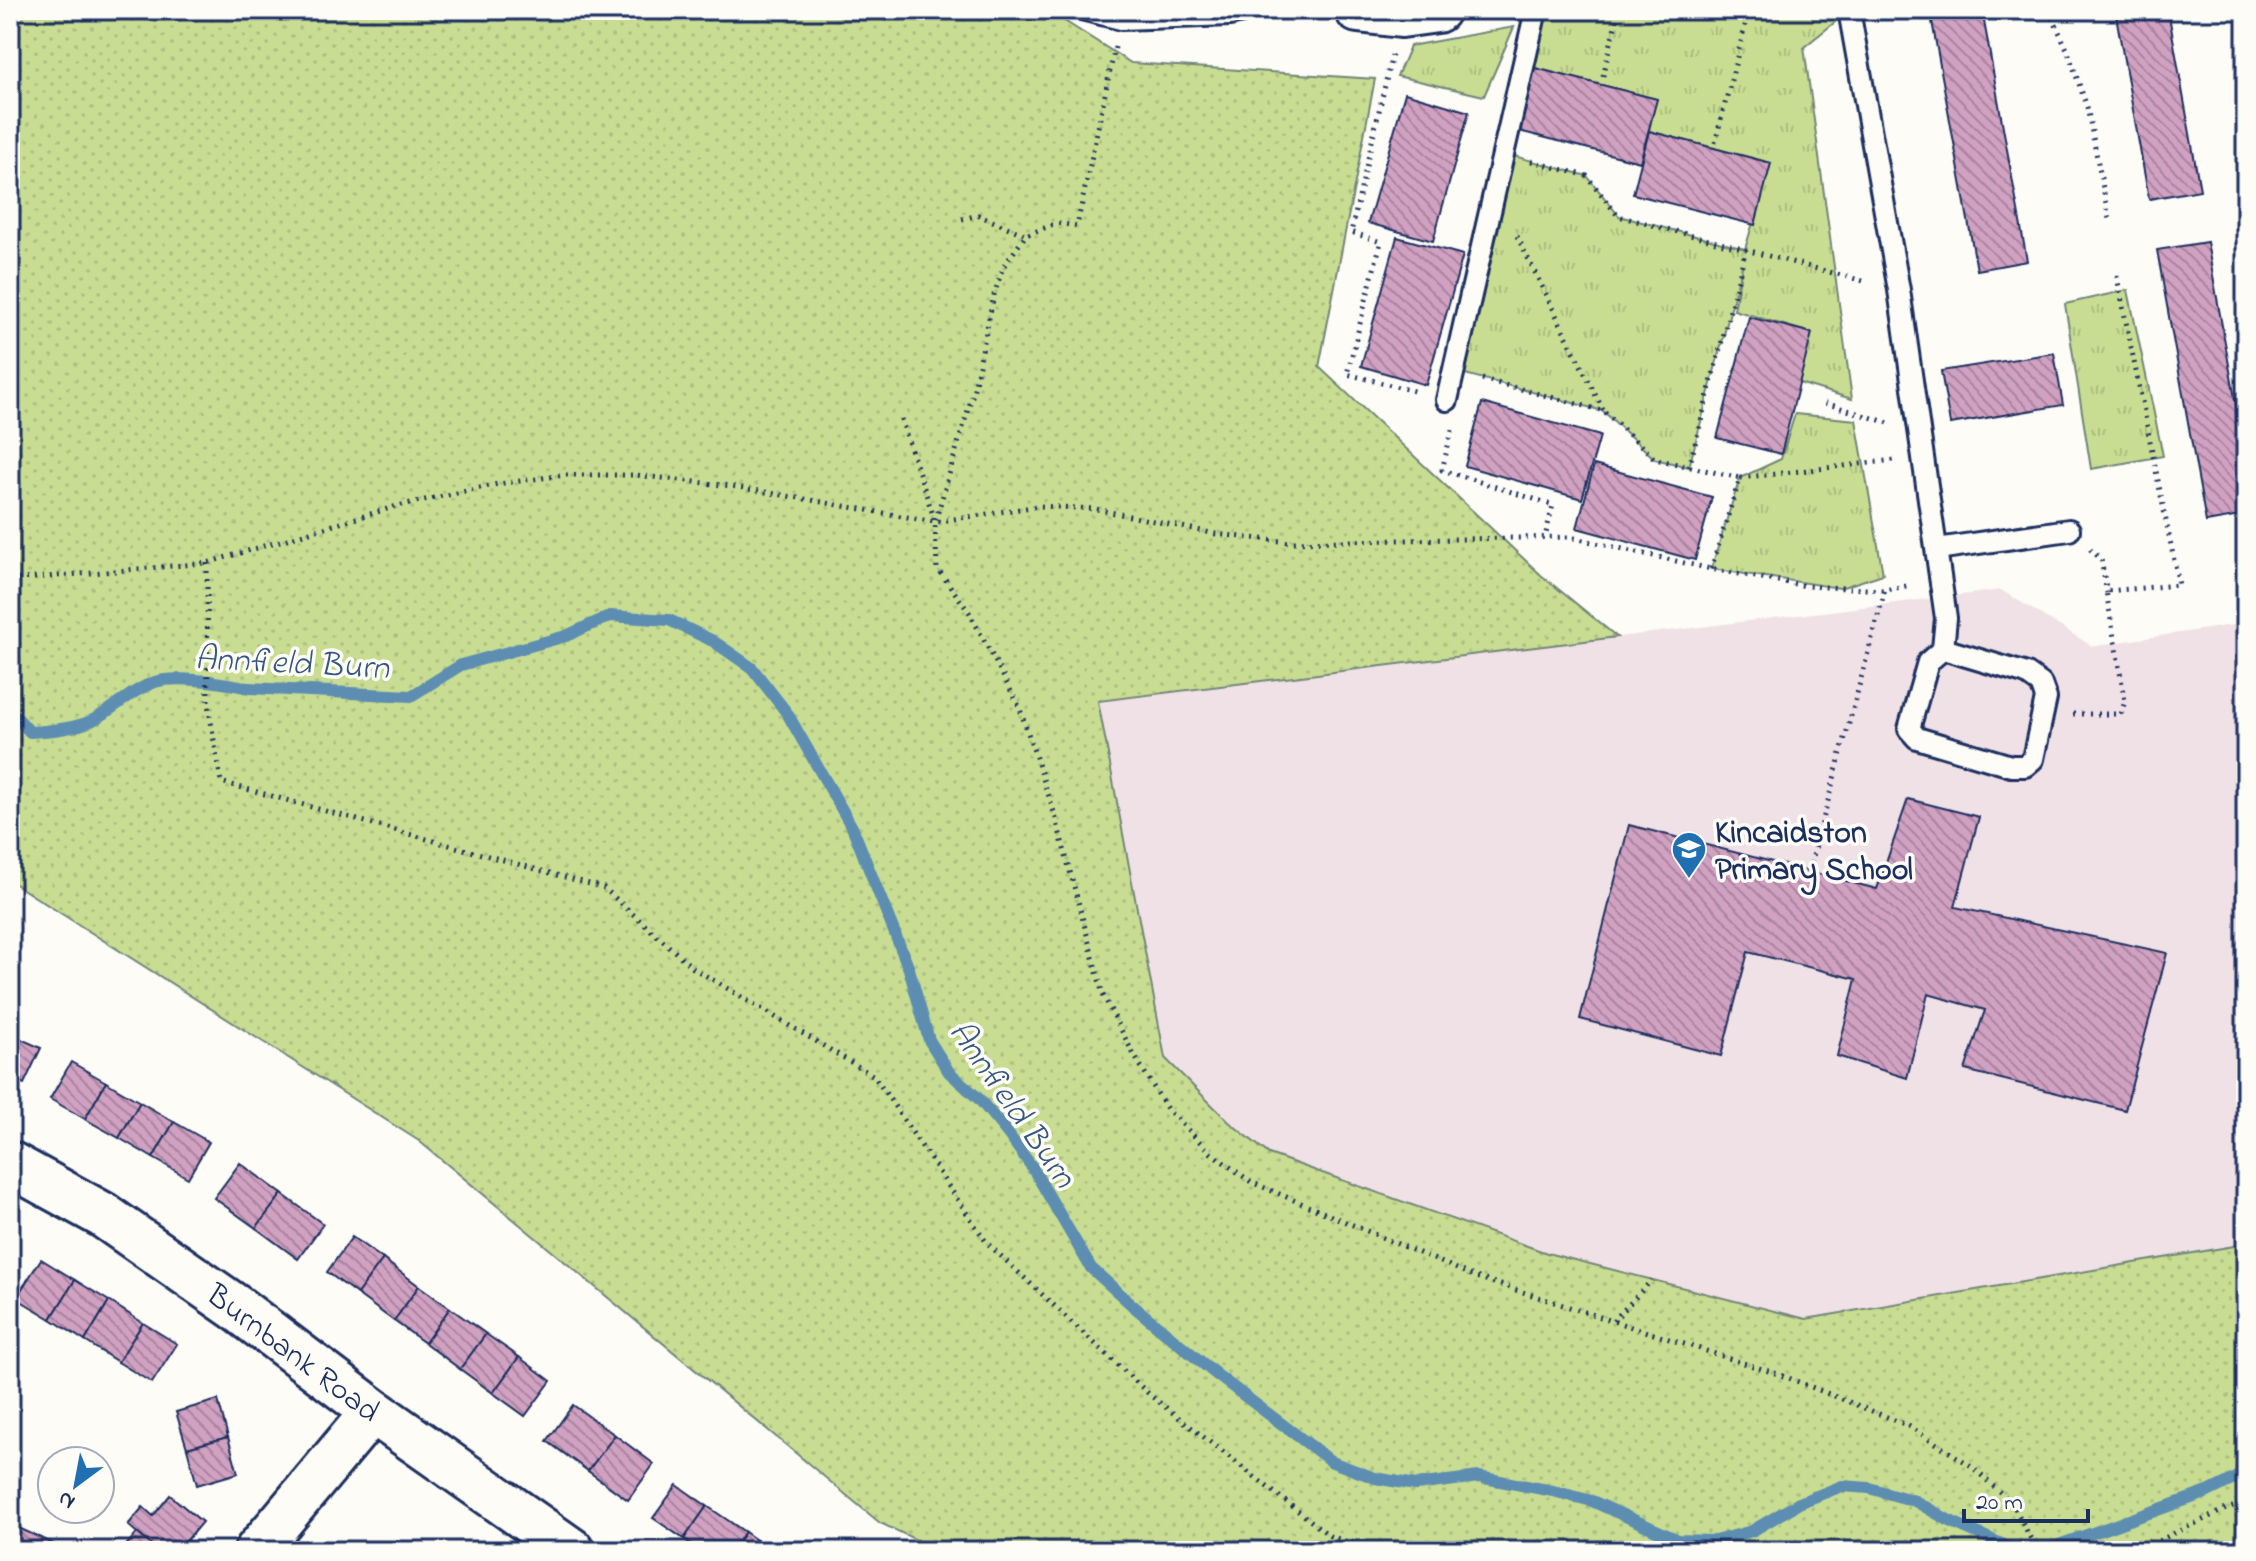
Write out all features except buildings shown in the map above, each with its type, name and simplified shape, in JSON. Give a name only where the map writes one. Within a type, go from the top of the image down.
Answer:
[{"type":"street","points":[[1358,10],[1419,12]]},
{"type":"street","name":"Burnbank Road","points":[[10,1164],[103,1215],[572,1551]]},
{"type":"street","points":[[256,1551],[373,1411]]},
{"type":"lane","points":[[1085,10],[1121,19],[1230,15],[1250,10]]},
{"type":"lane","points":[[1447,400],[1536,10]]},
{"type":"lane","points":[[1849,10],[1899,290],[1946,618],[1943,649],[1928,662],[1909,729],[1917,738],[2011,766],[2025,766],[2033,759],[2046,698],[2041,684],[2027,674],[1943,649]]},
{"type":"lane","points":[[1937,549],[2069,530]]},
{"type":"path","points":[[1603,76],[1619,10]]},
{"type":"path","points":[[1715,143],[1749,10]]},
{"type":"path","points":[[2049,10],[2067,49],[2087,107],[2110,224]]},
{"type":"path","points":[[2244,10],[2246,18]]},
{"type":"path","points":[[1419,12],[1351,232],[1381,242],[1347,374],[1459,404],[1442,470],[1553,505],[1545,537]]},
{"type":"path","points":[[935,522],[973,393],[1003,267],[1026,235],[1057,223],[1077,226],[1121,19]]},
{"type":"path","points":[[1503,153],[1587,176],[1618,216],[1899,290]]},
{"type":"path","points":[[1495,192],[1604,411],[1655,459],[1740,478],[1923,457]]},
{"type":"path","points":[[962,219],[978,215],[1026,235]]},
{"type":"path","points":[[1689,467],[1746,249]]},
{"type":"path","points":[[2107,594],[2106,591],[2179,585],[2116,272]]},
{"type":"path","points":[[1454,371],[1604,411]]},
{"type":"path","points":[[1825,403],[1920,433]]},
{"type":"path","points":[[901,419],[935,522],[937,568],[969,612],[1019,706],[1055,815],[1103,995],[1167,1109],[1211,1153],[1251,1182],[1476,1277],[1781,1375],[1907,1425],[1970,1465],[2013,1504],[2037,1551]]},
{"type":"path","points":[[10,580],[207,563],[397,506],[498,484],[565,475],[635,475],[731,486],[935,522],[1039,506],[1096,509],[1216,534],[1289,542],[1570,537],[1711,569],[1806,586],[1885,590],[1941,580]]},
{"type":"path","points":[[1711,569],[1740,478]]},
{"type":"path","points":[[2042,715],[2121,714],[2125,701],[2101,559],[2069,530]]},
{"type":"path","points":[[207,563],[208,704],[221,782],[604,888],[693,968],[874,1076],[987,1243],[1150,1395],[1330,1536],[1375,1551]]},
{"type":"path","points":[[1809,871],[1885,590]]},
{"type":"path","points":[[1613,1321],[1652,1280]]},
{"type":"path","points":[[2137,1551],[2226,1509],[2246,1503]]},
{"type":"shaded area","name":"Kincaidston Primary School","points":[[2001,590],[2092,646],[2246,623],[2246,1244],[1806,1319],[1547,1253],[1269,1154],[1229,1122],[1165,1058],[1098,701]]},
{"type":"green space","points":[[10,10],[1047,10],[1131,63],[1375,79],[1319,367],[1541,575],[1617,637],[1098,701],[1165,1058],[1229,1122],[1269,1154],[1547,1253],[1806,1319],[2246,1244],[2246,1551],[940,1551],[880,1523],[419,1141],[10,881]]},
{"type":"green space","points":[[1536,10],[1855,10],[1849,11],[1804,47],[1852,399],[1799,383],[1811,333],[1734,310],[1742,266],[1689,467],[1655,459],[1603,411],[1454,371],[1503,153],[1587,176],[1619,216],[1745,249],[1771,163],[1649,131],[1656,99],[1535,68],[1524,62]]},
{"type":"green space","points":[[1514,27],[1484,96],[1397,76],[1410,46]]},
{"type":"green space","points":[[2128,290],[2163,456],[2091,469],[2065,304]]},
{"type":"green space","points":[[1795,414],[1856,420],[1883,574],[1840,588],[1711,569],[1740,478],[1781,459]]},
{"type":"waterway","name":"Annfield Burn","points":[[10,710],[30,732],[69,728],[99,716],[146,686],[175,679],[249,688],[411,696],[461,665],[566,636],[610,616],[669,620],[713,641],[752,668],[787,713],[853,829],[909,969],[929,1040],[949,1072],[979,1099],[1032,1167],[1091,1268],[1217,1375],[1332,1462],[1375,1478],[1416,1485],[1479,1477],[1553,1491],[1592,1501],[1678,1540],[1715,1541],[1752,1531],[1799,1503],[1842,1486],[1869,1488],[1915,1501],[1948,1520],[2017,1551]]},
{"type":"waterway","name":"Annfield Burn","points":[[2042,1551],[2208,1492],[2236,1478],[2246,1468]]},
{"type":"place","name":"Kincaidston Primary School","points":[[1689,880]]}]
